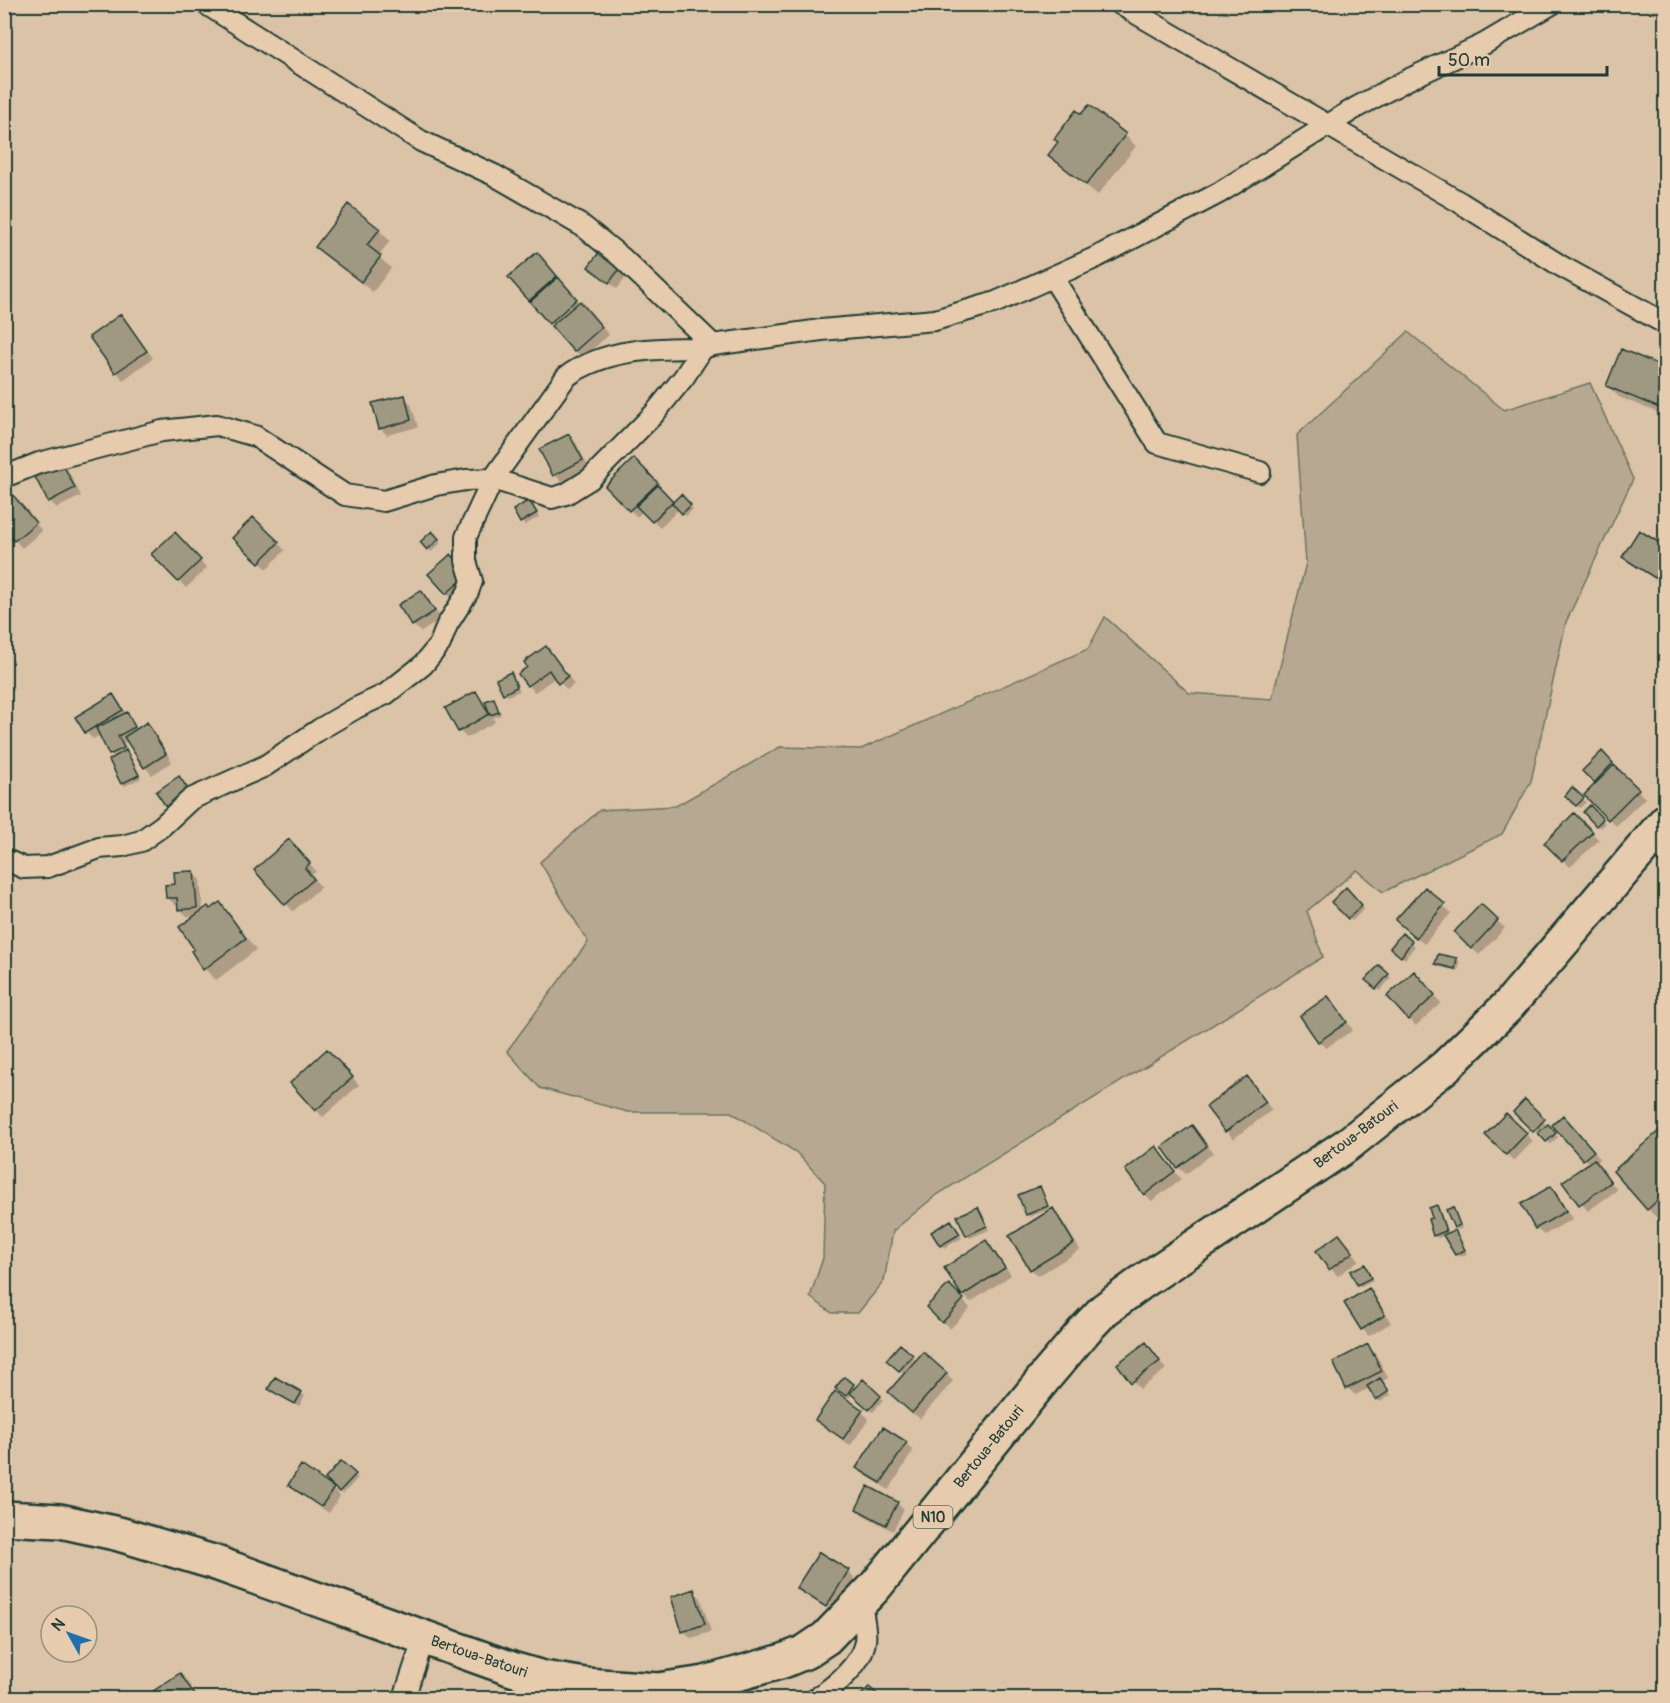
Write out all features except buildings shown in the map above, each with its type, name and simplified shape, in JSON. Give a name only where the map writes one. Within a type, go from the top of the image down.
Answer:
[{"type":"highway","name":"Bertoua-Batouri","points":[[4,1518],[60,1521],[119,1534],[213,1562],[543,1678],[585,1685],[658,1690],[705,1683],[791,1658],[826,1638],[861,1603],[1084,1330],[1104,1310],[1142,1282],[1347,1145],[1445,1067],[1507,1007],[1660,842]]},
{"type":"street","points":[[206,4],[421,141],[494,176],[584,227],[621,258],[708,346]]},
{"type":"street","points":[[1120,4],[1461,203],[1561,266],[1665,324]]},
{"type":"street","points":[[4,859],[24,868],[48,867],[99,848],[122,846],[141,841],[162,826],[191,799],[265,766],[320,729],[386,694],[423,665],[440,644],[454,612],[468,592],[472,581],[466,561],[466,537],[493,479],[566,376],[579,367],[603,357],[637,351],[708,346],[820,330],[935,320],[996,302],[1097,257],[1219,193],[1326,126],[1407,80],[1484,44],[1551,4]]},
{"type":"street","points":[[1053,278],[1157,443],[1260,472]]},
{"type":"street","points":[[4,477],[39,463],[162,431],[217,425],[255,436],[345,495],[384,501],[436,485],[466,480],[493,479],[552,498],[566,494],[590,479],[654,414],[708,346]]},
{"type":"street","points":[[817,1698],[832,1689],[858,1659],[865,1641],[861,1603]]},
{"type":"street","points":[[404,1698],[424,1638]]},
{"type":"shaded area","points":[[1408,332],[1504,410],[1590,383],[1633,479],[1566,622],[1531,781],[1502,834],[1383,892],[1357,870],[1307,911],[1323,957],[935,1196],[893,1231],[884,1281],[858,1313],[832,1313],[810,1297],[823,1258],[825,1183],[796,1152],[731,1112],[628,1112],[540,1088],[507,1051],[588,942],[540,862],[600,810],[676,806],[780,747],[861,749],[1088,649],[1105,617],[1189,693],[1272,699],[1306,563],[1297,435]]}]
